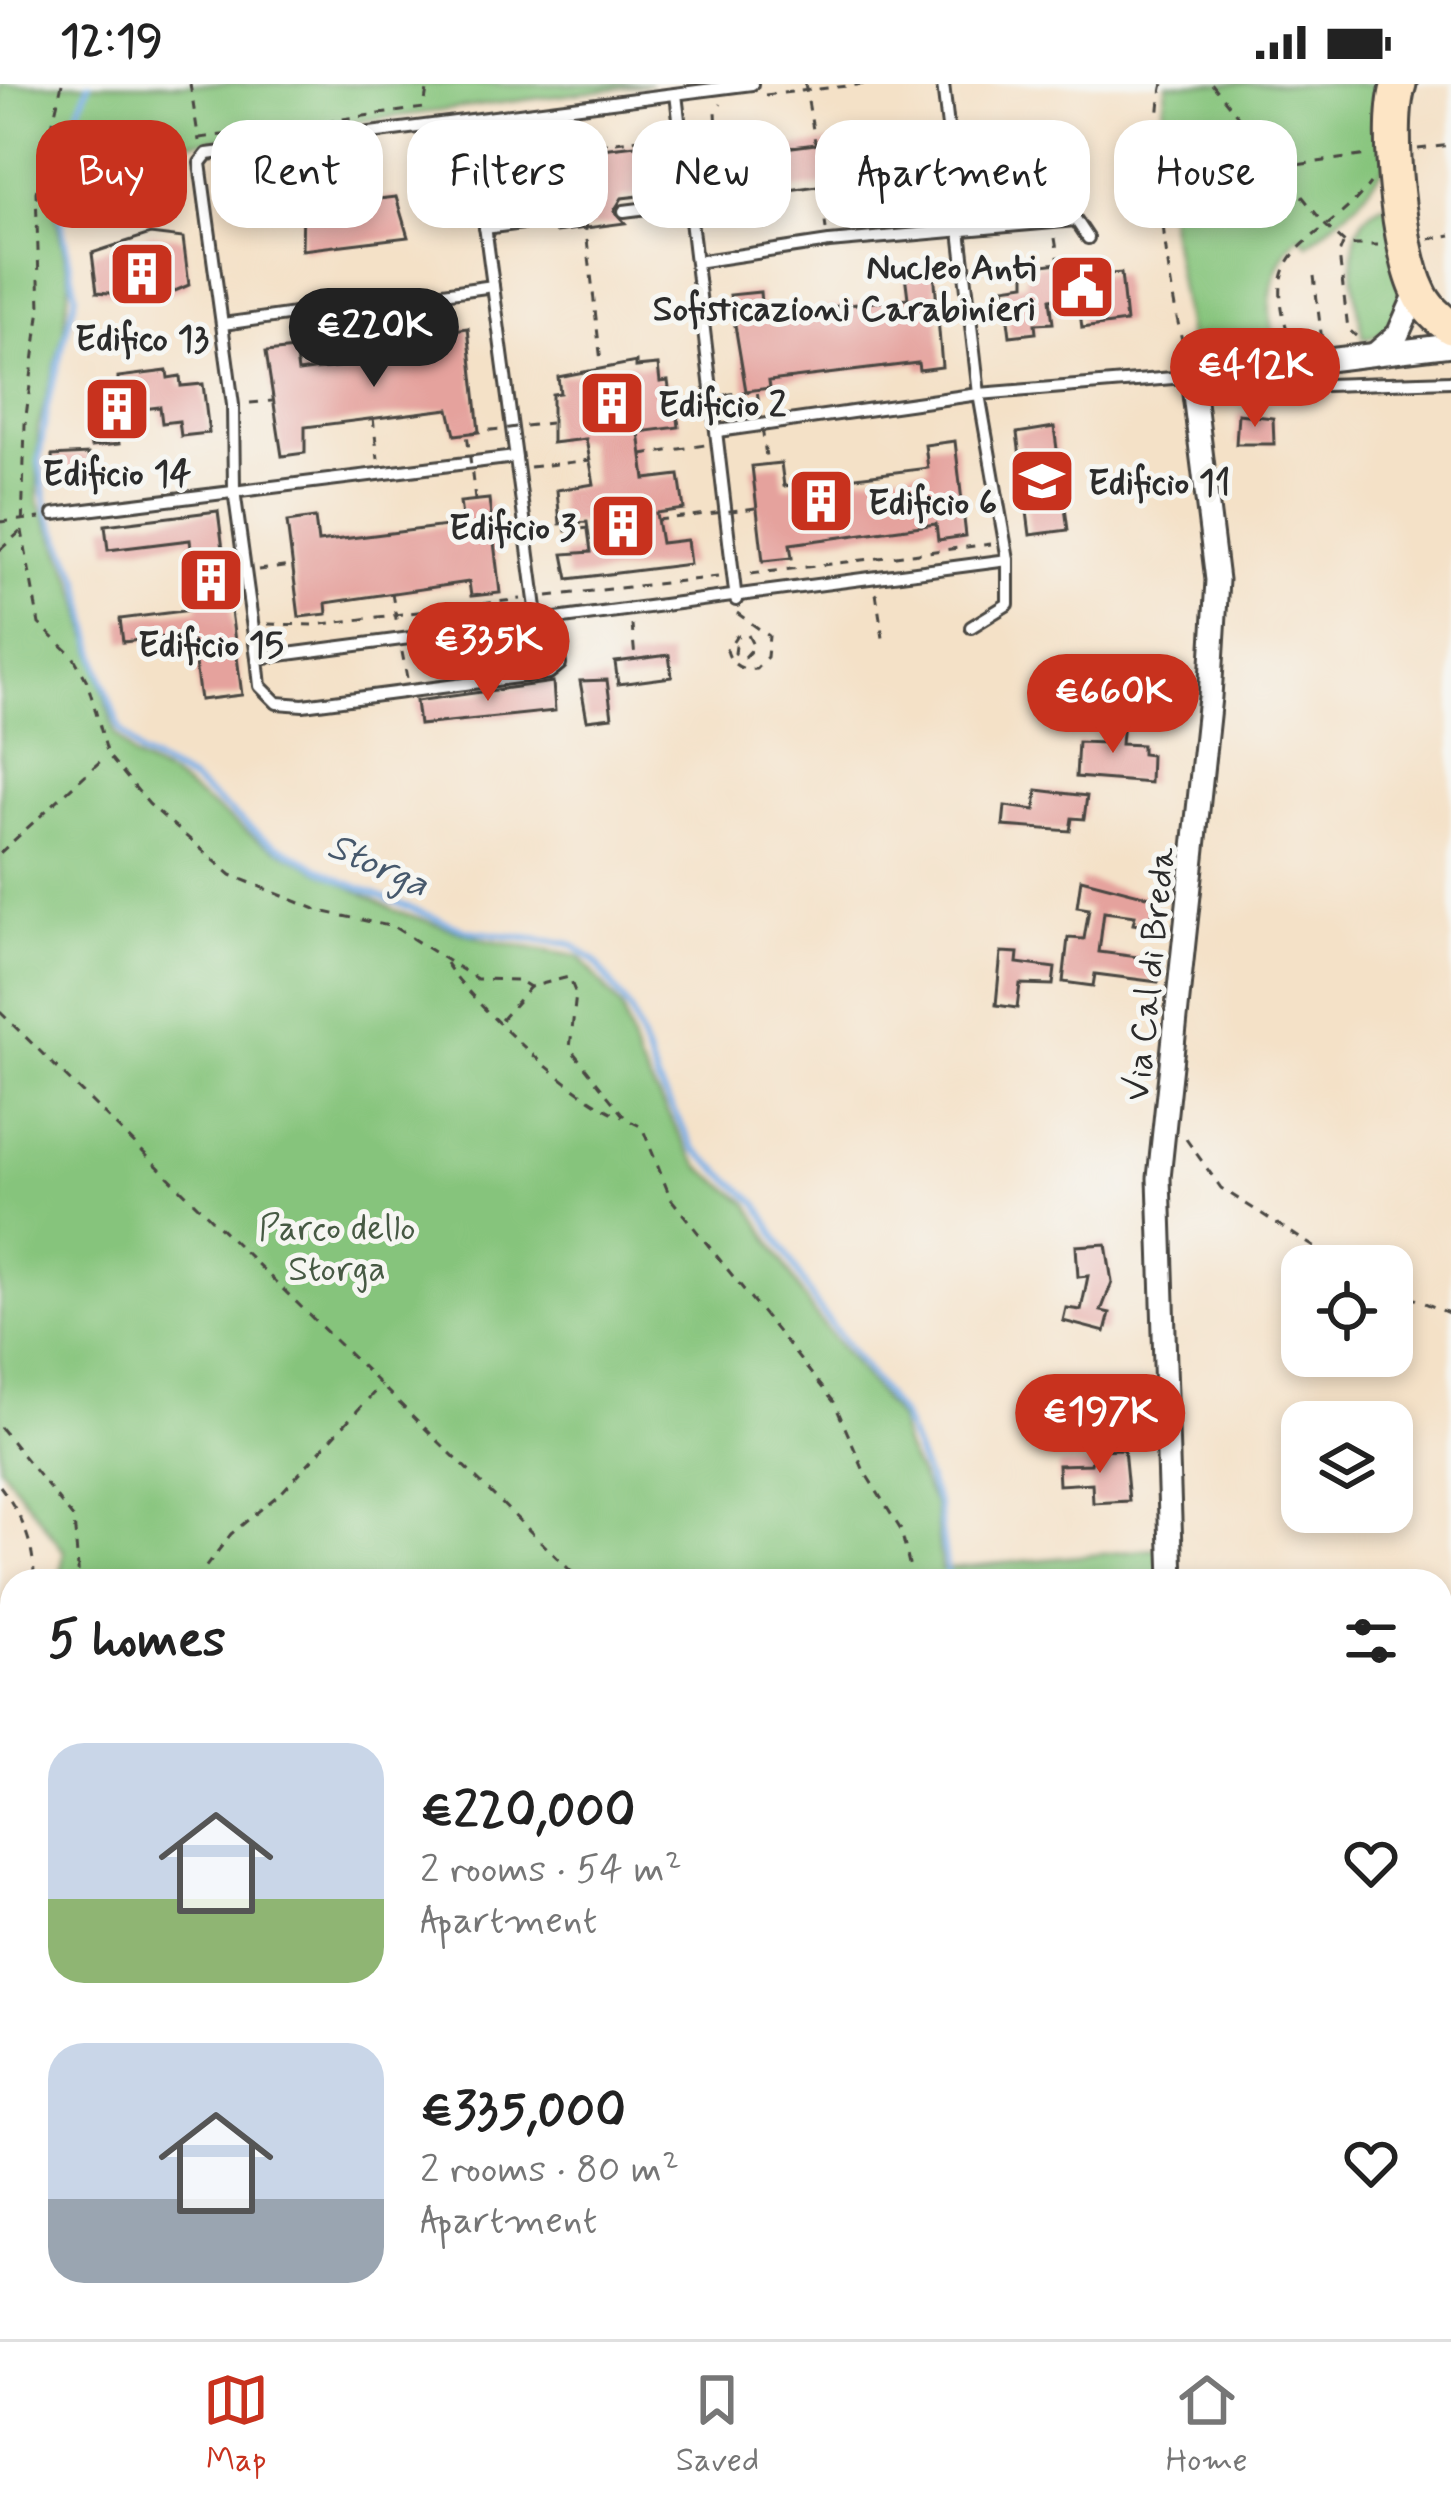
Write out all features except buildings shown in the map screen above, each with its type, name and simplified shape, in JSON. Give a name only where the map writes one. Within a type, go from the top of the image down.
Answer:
[{"type":"street","points":[[1394,90],[1391,152],[1418,291],[1451,327]]},
{"type":"street","points":[[1371,356],[1398,334],[1418,291]]},
{"type":"street","points":[[1196,376],[1451,345]]},
{"type":"street","name":"Via Cal di Breda","points":[[1172,1569],[1160,1224],[1164,1136],[1216,599],[1196,376]]},
{"type":"lane","points":[[943,84],[979,394],[1008,560],[1008,604],[971,627]]},
{"type":"lane","points":[[487,120],[676,94],[750,91]]},
{"type":"lane","points":[[676,94],[679,120]]},
{"type":"lane","points":[[407,130],[207,154],[200,164],[223,323],[234,490],[260,686],[277,703],[303,705],[549,673],[560,664],[554,623]]},
{"type":"lane","points":[[624,211],[632,210]]},
{"type":"lane","points":[[696,262],[829,242],[1076,220],[1088,238]]},
{"type":"lane","points":[[486,228],[538,623]]},
{"type":"lane","points":[[486,231],[503,228]]},
{"type":"lane","points":[[691,228],[736,600]]},
{"type":"lane","points":[[223,323],[493,286]]},
{"type":"lane","points":[[718,437],[979,394],[1196,376],[1231,384],[1451,380]]},
{"type":"lane","points":[[49,516],[380,473],[515,463]]},
{"type":"lane","points":[[257,658],[631,614],[1008,560]]},
{"type":"path","points":[[62,84],[36,193],[40,308],[25,424],[22,531],[39,624],[80,668],[107,755],[149,804],[231,875],[320,911],[394,927],[477,979],[519,980],[530,987]]},
{"type":"path","points":[[190,84],[198,138],[207,154]]},
{"type":"path","points":[[198,138],[424,108],[428,84]]},
{"type":"path","points":[[750,91],[865,84]]},
{"type":"path","points":[[1163,84],[1155,112],[1157,176],[1186,355],[1196,376]]},
{"type":"path","points":[[1212,84],[1241,120]]},
{"type":"path","points":[[806,87],[815,141]]},
{"type":"path","points":[[716,120],[716,111],[729,100]]},
{"type":"path","points":[[576,108],[577,120]]},
{"type":"path","points":[[1297,165],[1451,145]]},
{"type":"path","points":[[1305,344],[1291,342],[1278,296],[1299,243],[1362,193],[1391,152]]},
{"type":"path","points":[[1297,189],[1344,242],[1407,243],[1451,235]]},
{"type":"path","points":[[476,228],[486,231]]},
{"type":"path","points":[[586,228],[601,364]]},
{"type":"path","points":[[827,228],[829,242]]},
{"type":"path","points":[[1344,242],[1339,254],[1348,329],[1358,337]]},
{"type":"path","points":[[1314,276],[1320,346]]},
{"type":"path","points":[[671,403],[757,390],[767,464]]},
{"type":"path","points":[[232,405],[272,401]]},
{"type":"path","points":[[374,418],[380,473]]},
{"type":"path","points":[[475,500],[467,434],[550,422]]},
{"type":"path","points":[[642,455],[718,437]]},
{"type":"path","points":[[515,463],[591,460]]},
{"type":"path","points":[[657,520],[756,508]]},
{"type":"path","points":[[0,522],[49,516]]},
{"type":"path","points":[[493,540],[588,529]]},
{"type":"path","points":[[0,550],[22,531]]},
{"type":"path","points":[[253,624],[315,625],[1005,542]]},
{"type":"path","points":[[246,572],[292,566]]},
{"type":"path","points":[[874,581],[883,638]]},
{"type":"path","points":[[486,595],[487,603]]},
{"type":"path","points":[[736,600],[737,616],[770,636],[767,657],[756,669],[740,668],[729,658],[727,650],[736,636],[748,635],[754,647],[745,657],[735,653],[736,646],[745,647]]},
{"type":"path","points":[[631,614],[635,659]]},
{"type":"path","points":[[314,615],[315,625]]},
{"type":"path","points":[[0,853],[107,755]]},
{"type":"path","points":[[445,962],[461,986],[571,1087],[642,1127],[671,1199],[835,1402],[864,1472],[902,1530],[910,1569]]},
{"type":"path","points":[[500,1021],[530,987],[569,977],[576,994],[570,1048],[626,1119]]},
{"type":"path","points":[[0,1012],[569,1569]]},
{"type":"path","points":[[1164,1136],[1191,1140],[1221,1188],[1311,1245]]},
{"type":"path","points":[[1413,1298],[1451,1314]]},
{"type":"path","points":[[204,1569],[231,1534],[282,1492],[382,1384]]},
{"type":"path","points":[[0,1427],[74,1519],[78,1569]]},
{"type":"path","points":[[0,1486],[23,1522],[34,1569]]},
{"type":"green space","name":"Parco dello Storga","points":[[0,84],[651,84],[368,120],[211,120],[211,140],[187,143],[187,120],[36,120],[36,228],[59,228],[70,280],[63,335],[38,428],[38,502],[74,581],[115,734],[134,758],[173,778],[257,839],[397,911],[486,940],[580,957],[622,1009],[638,1061],[700,1167],[748,1203],[812,1311],[899,1420],[904,1445],[935,1506],[941,1569],[62,1569],[64,1551],[0,1466]]},
{"type":"green space","points":[[1167,84],[1378,84],[1389,161],[1357,203],[1308,244],[1299,235],[1282,259],[1270,307],[1275,337],[1283,349],[1191,358],[1170,228],[1297,228],[1297,120],[1163,120]]},
{"type":"green space","points":[[1389,204],[1395,215],[1401,270],[1399,308],[1393,323],[1381,334],[1363,339],[1354,282],[1354,241],[1371,211]]},
{"type":"green space","name":"Parco dello Storga","points":[[1167,1548],[1168,1569],[941,1569]]},
{"type":"waterway","name":"Storga","points":[[89,84],[58,161],[58,206],[76,295],[47,406],[39,460],[48,513],[80,580],[99,669],[120,730],[141,755],[192,781],[263,838],[343,881],[468,931],[571,944],[595,961],[631,1012],[658,1083],[694,1148],[758,1204],[817,1306],[902,1417],[938,1505],[946,1569]]},
{"type":"place","name":"Edifico 13","points":[[142,274]]},
{"type":"place","name":"Nucleo Anti Sofisticazioni Carabinieri","points":[[1082,287]]},
{"type":"place","name":"Edificio 2","points":[[612,403]]},
{"type":"place","name":"Edificio 14","points":[[117,409]]},
{"type":"place","name":"Edificio 11","points":[[1042,481]]},
{"type":"place","name":"Edificio 6","points":[[821,501]]},
{"type":"place","name":"Edificio 3","points":[[623,526]]},
{"type":"place","name":"Edificio 15","points":[[211,580]]}]
